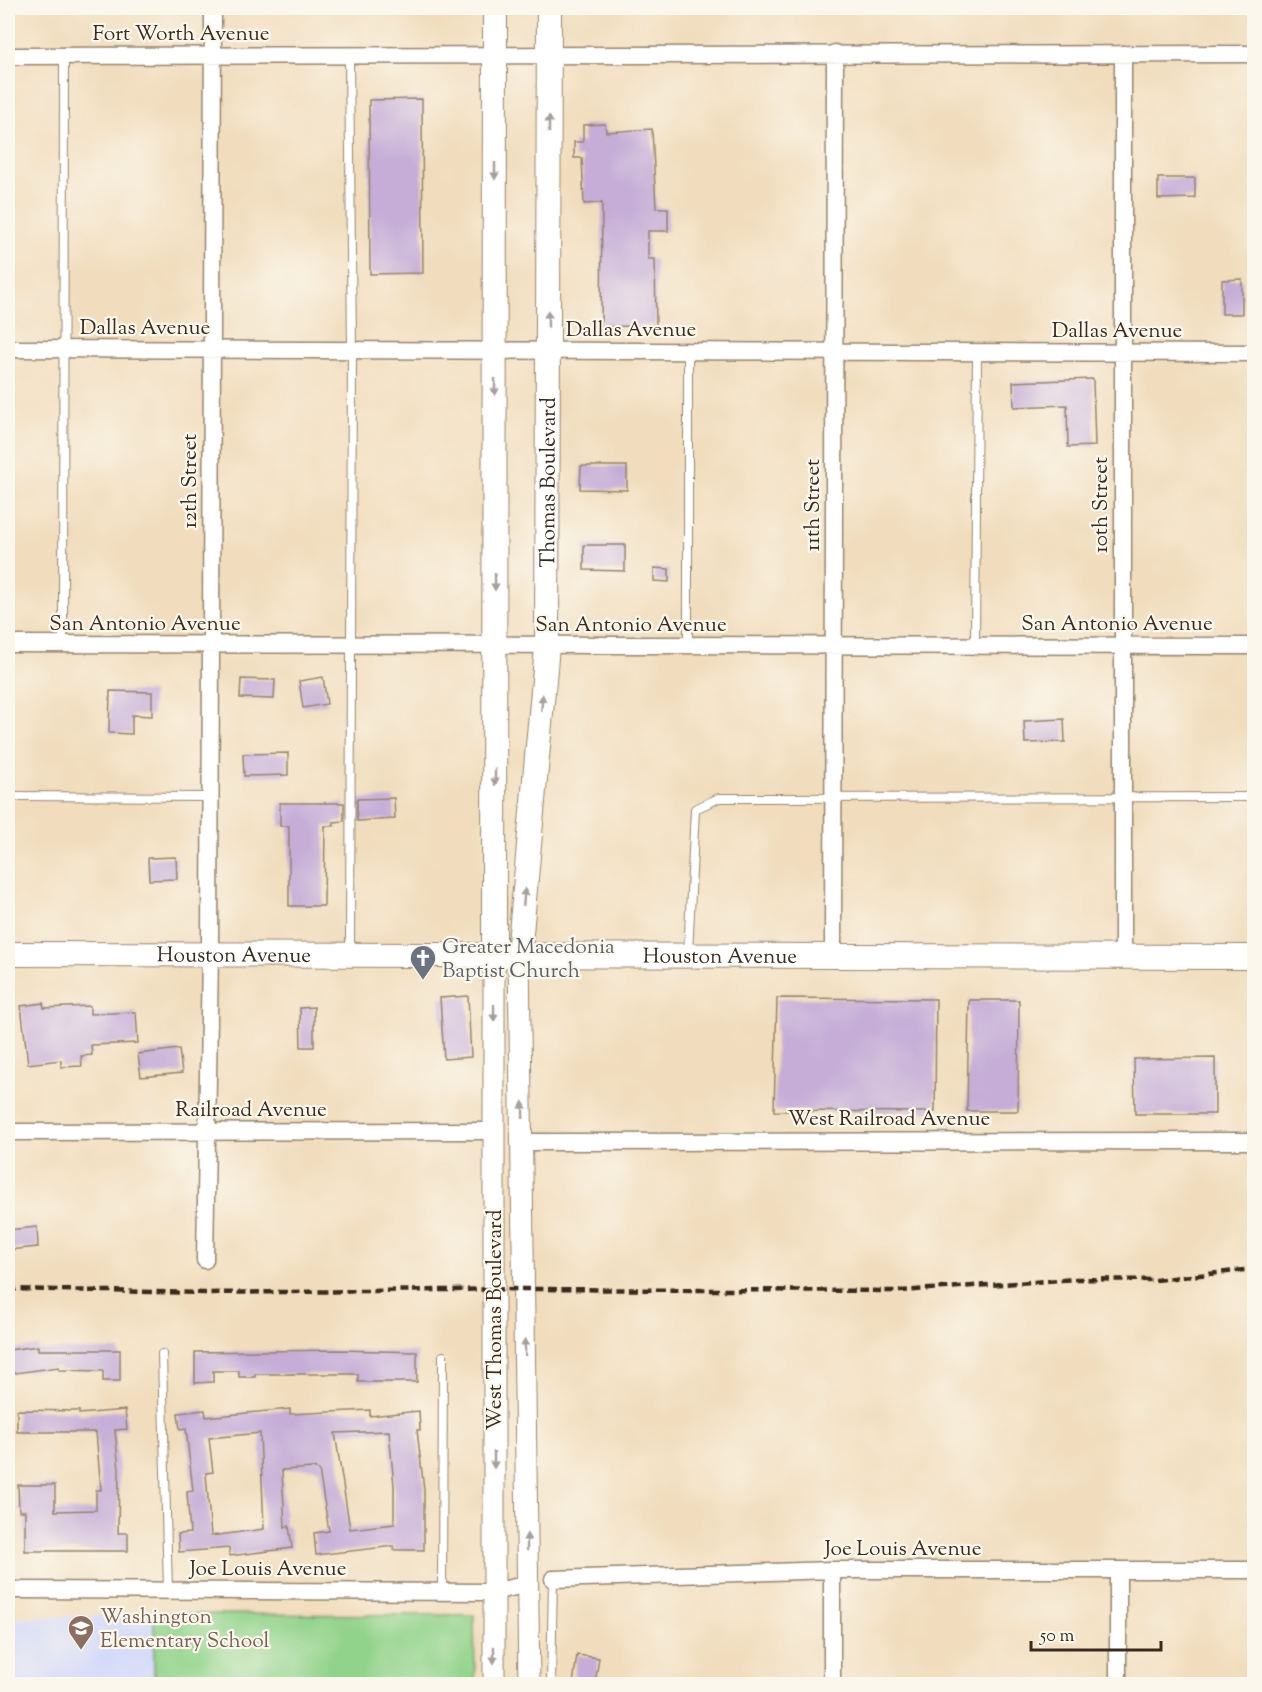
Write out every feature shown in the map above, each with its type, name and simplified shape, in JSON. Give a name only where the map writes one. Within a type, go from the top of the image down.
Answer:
[{"type":"main road","points":[[494,955],[495,8]]},
{"type":"main road","name":"Thomas Boulevard","points":[[519,955],[547,647],[549,8]]},
{"type":"main road","name":"Houston Avenue","points":[[8,954],[1254,957]]},
{"type":"street","name":"12th Street","points":[[205,1260],[210,954],[213,8]]},
{"type":"street","name":"Fort Worth Avenue","points":[[8,56],[549,53],[1254,54]]},
{"type":"street","name":"11th Street","points":[[833,956],[835,53]]},
{"type":"street","name":"10th Street","points":[[1123,54],[1123,957]]},
{"type":"street","name":"Dallas Avenue","points":[[8,349],[1254,353]]},
{"type":"street","name":"San Antonio Avenue","points":[[8,645],[1254,646]]},
{"type":"street","name":"West Thomas Boulevard","points":[[494,955],[494,1684]]},
{"type":"street","name":"West Thomas Boulevard","points":[[519,955],[529,1684]]},
{"type":"street","name":"Railroad Avenue","points":[[8,1132],[494,1131]]},
{"type":"street","name":"West Railroad Avenue","points":[[523,1142],[1254,1142]]},
{"type":"street","name":"Joe Louis Avenue","points":[[553,1579],[832,1570],[1254,1570]]},
{"type":"street","points":[[832,1570],[832,1684]]},
{"type":"street","points":[[1118,1571],[1118,1684]]},
{"type":"street","name":"Joe Louis Avenue","points":[[8,1590],[494,1592],[528,1584]]},
{"type":"lane","points":[[349,55],[352,350],[350,954]]},
{"type":"lane","points":[[63,645],[64,56]]},
{"type":"lane","points":[[688,352],[688,646]]},
{"type":"lane","points":[[975,646],[977,353]]},
{"type":"lane","points":[[8,796],[211,796]]},
{"type":"lane","points":[[688,956],[695,809],[719,798],[1254,797]]},
{"type":"lane","points":[[162,1354],[168,1591]]},
{"type":"lane","points":[[442,1592],[443,1356]]},
{"type":"lane","points":[[551,1684],[553,1579]]},
{"type":"shaded area","name":"Washington Elementary School","points":[[154,1614],[154,1684],[8,1684],[8,1618]]},
{"type":"green space","points":[[154,1614],[474,1615],[475,1684],[154,1684]]},
{"type":"building","points":[[422,99],[423,273],[370,274],[369,100]]},
{"type":"building","points":[[605,124],[606,132],[652,129],[656,208],[668,208],[668,231],[648,231],[648,259],[655,259],[656,325],[601,327],[602,203],[584,204],[582,158],[574,158],[574,142],[583,142],[583,125]]},
{"type":"building","points":[[1158,178],[1195,178],[1195,198],[1158,199]]},
{"type":"building","points":[[1242,279],[1242,314],[1222,314],[1222,280]]},
{"type":"building","points":[[1093,379],[1095,446],[1068,447],[1067,405],[1014,407],[1013,382]]},
{"type":"building","points":[[581,466],[627,466],[627,490],[580,489]]},
{"type":"building","points":[[584,545],[625,545],[625,571],[584,570]]},
{"type":"building","points":[[654,568],[669,569],[669,582],[654,581]]},
{"type":"building","points":[[323,677],[327,704],[303,708],[299,681]]},
{"type":"building","points":[[241,679],[275,680],[274,699],[240,698]]},
{"type":"building","points":[[110,691],[152,692],[152,716],[132,715],[132,734],[109,733]]},
{"type":"building","points":[[1064,719],[1065,742],[1025,743],[1024,721]]},
{"type":"building","points":[[288,753],[288,775],[244,776],[243,754]]},
{"type":"building","points":[[394,798],[395,819],[357,821],[357,799]]},
{"type":"building","points":[[280,803],[344,803],[344,821],[334,822],[334,826],[325,826],[324,906],[289,906],[289,826],[280,826]]},
{"type":"building","points":[[176,857],[177,879],[149,880],[148,858]]},
{"type":"building","points":[[468,996],[471,1057],[444,1059],[440,998]]},
{"type":"building","points":[[777,998],[936,999],[935,1112],[774,1111]]},
{"type":"building","points":[[969,1000],[1019,1000],[1018,1111],[967,1111]]},
{"type":"building","points":[[43,1003],[44,1008],[90,1006],[90,1014],[136,1012],[138,1043],[91,1045],[92,1055],[81,1056],[82,1066],[61,1067],[61,1060],[28,1064],[21,1006]]},
{"type":"building","points":[[314,1007],[314,1047],[301,1047],[300,1008]]},
{"type":"building","points":[[179,1049],[182,1073],[141,1077],[138,1054]]},
{"type":"building","points":[[1215,1058],[1215,1114],[1135,1114],[1134,1059]]},
{"type":"building","points":[[37,1227],[38,1247],[8,1250],[8,1230]]},
{"type":"building","points":[[38,1346],[38,1350],[120,1350],[120,1381],[103,1381],[103,1371],[59,1370],[59,1367],[8,1374],[8,1350]]},
{"type":"building","points":[[340,1350],[417,1352],[417,1382],[358,1382],[358,1374],[255,1374],[255,1377],[239,1377],[239,1371],[213,1371],[213,1382],[195,1383],[195,1352]]},
{"type":"building","points":[[290,1409],[290,1414],[370,1410],[370,1416],[419,1411],[420,1430],[417,1430],[424,1490],[424,1550],[394,1550],[394,1546],[316,1555],[314,1533],[329,1531],[319,1470],[314,1468],[282,1470],[285,1527],[289,1526],[292,1548],[230,1556],[229,1548],[179,1552],[178,1534],[190,1533],[187,1492],[193,1491],[186,1429],[180,1430],[178,1413],[205,1410],[206,1417]],"holes":[[[389,1431],[394,1486],[394,1524],[350,1529],[335,1433]],[[260,1433],[264,1529],[211,1536],[206,1473],[213,1472],[209,1438]]]},
{"type":"building","points":[[17,1410],[79,1411],[79,1414],[125,1410],[127,1429],[115,1430],[119,1470],[118,1533],[128,1533],[128,1551],[25,1551],[25,1511],[19,1511],[18,1485],[55,1485],[55,1511],[96,1510],[96,1490],[101,1490],[96,1432],[17,1432]]},
{"type":"building","points":[[577,1655],[599,1658],[595,1684],[573,1684]]},
{"type":"railway","points":[[8,1289],[204,1293],[525,1289],[900,1291],[1076,1279],[1156,1280],[1254,1269]]},
{"type":"place","name":"Greater Macedonia Baptist Church","points":[[423,981]]},
{"type":"place","name":"Washington Elementary School","points":[[81,1651]]}]
